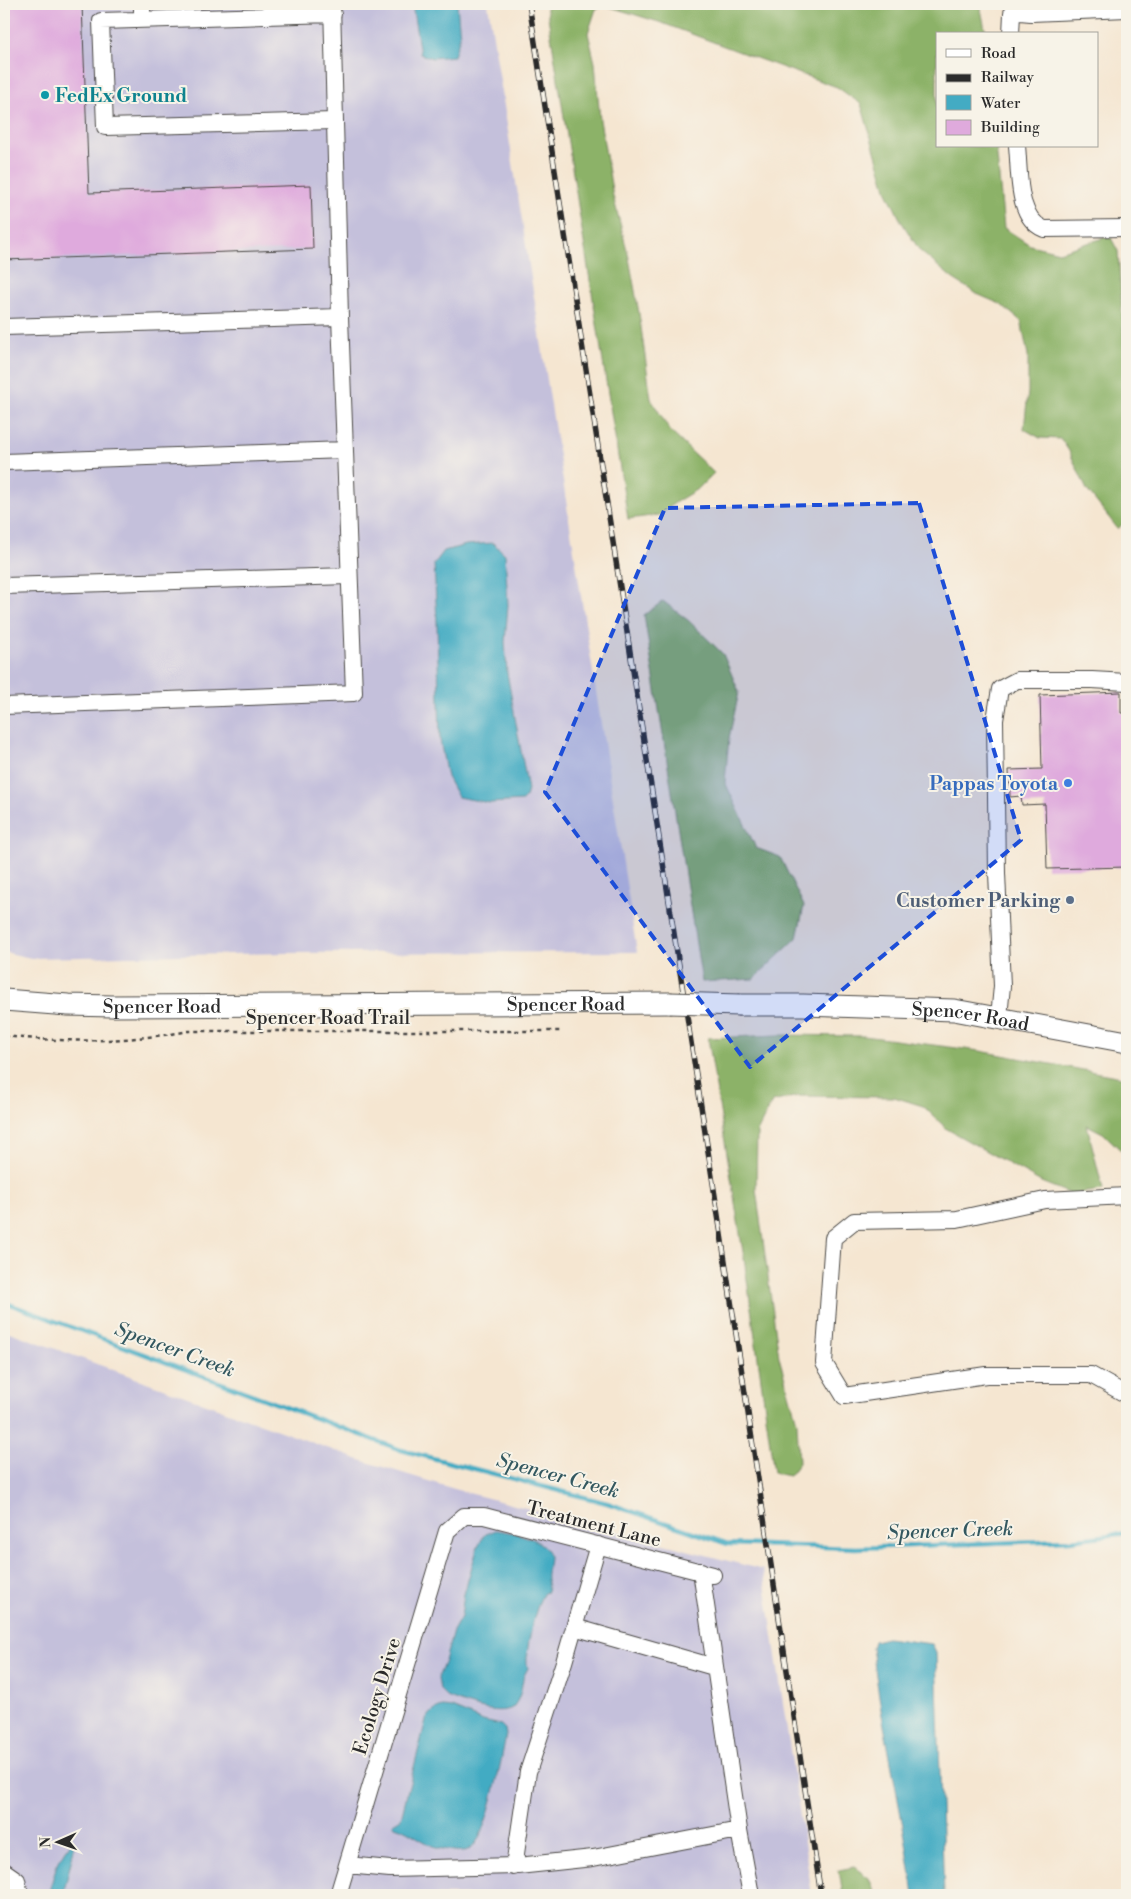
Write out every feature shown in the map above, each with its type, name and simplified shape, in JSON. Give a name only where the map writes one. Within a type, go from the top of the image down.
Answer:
[{"type":"main road","name":"Spencer Road","points":[[4,1000],[112,1006],[670,1004],[904,1008],[954,1010],[1127,1042]]},
{"type":"lane","points":[[142,4],[142,20]]},
{"type":"lane","points":[[4,706],[354,693],[344,450],[333,9],[235,11],[142,20],[101,21],[105,127],[335,121]]},
{"type":"lane","points":[[1011,32],[1012,14],[1020,12],[1127,9]]},
{"type":"lane","points":[[1017,148],[1022,201],[1034,225],[1044,229],[1127,228]]},
{"type":"lane","points":[[4,327],[340,317]]},
{"type":"lane","points":[[4,462],[344,450]]},
{"type":"lane","points":[[4,586],[349,576]]},
{"type":"lane","points":[[999,1017],[1002,986],[996,874],[995,720],[1000,689],[1017,680],[1127,682]]},
{"type":"lane","points":[[1127,1196],[1045,1200],[957,1219],[854,1221],[833,1238],[824,1363],[844,1396],[986,1375],[1092,1375],[1127,1395]]},
{"type":"lane","name":"Treatment Lane","points":[[464,1516],[484,1516],[707,1573],[714,1667]]},
{"type":"lane","name":"Ecology Drive","points":[[338,1895],[446,1530],[464,1516]]},
{"type":"lane","points":[[514,1867],[528,1772],[598,1545]]},
{"type":"lane","points":[[574,1627],[714,1667],[751,1895]]},
{"type":"lane","points":[[347,1865],[390,1868],[514,1867],[592,1858],[739,1830]]},
{"type":"lane","points":[[4,1871],[17,1880],[20,1895]]},
{"type":"path","name":"Spencer Road Trail","points":[[4,1036],[128,1039],[189,1031],[562,1030]]},
{"type":"highlighted area","points":[[919,503],[1021,840],[750,1067],[545,792],[665,508]]},
{"type":"shaded area","points":[[4,4],[488,4],[637,952],[287,953],[31,958],[4,952]]},
{"type":"shaded area","points":[[4,1330],[360,1460],[461,1491],[763,1570],[812,1895],[4,1895]]},
{"type":"green space","points":[[546,4],[980,4],[986,32],[936,32],[936,148],[996,148],[1004,228],[1030,245],[1059,252],[1110,236],[1118,251],[1127,390],[1127,519],[1118,529],[1087,490],[1069,451],[1061,439],[1040,438],[1024,429],[1028,392],[1028,355],[1021,321],[1000,304],[977,294],[952,278],[920,251],[901,221],[887,192],[861,104],[837,87],[662,23],[607,6],[596,9],[588,33],[595,63],[600,120],[613,196],[629,258],[651,399],[671,432],[714,473],[699,488],[659,515],[628,519]]},
{"type":"green space","points":[[663,601],[689,621],[723,654],[739,692],[729,738],[725,782],[756,848],[780,857],[804,906],[797,938],[754,979],[702,982],[644,615]]},
{"type":"green space","points":[[778,1035],[864,1036],[980,1051],[1127,1078],[1127,1156],[1103,1133],[1087,1125],[1103,1190],[1071,1194],[1041,1182],[947,1129],[923,1106],[894,1097],[798,1096],[772,1102],[757,1132],[756,1189],[779,1357],[797,1422],[799,1463],[789,1476],[774,1473],[744,1258],[708,1038]]},
{"type":"green space","points":[[854,1867],[869,1878],[876,1895],[843,1895],[839,1870]]},
{"type":"water","points":[[412,4],[457,4],[460,37],[454,56],[432,58],[420,54]]},
{"type":"water","points":[[493,543],[505,554],[508,605],[505,642],[507,673],[528,790],[526,797],[522,801],[490,803],[458,797],[447,777],[440,740],[434,564],[444,551],[466,545]]},
{"type":"water","points":[[496,1530],[519,1534],[535,1541],[547,1550],[549,1557],[547,1592],[541,1598],[534,1618],[527,1654],[528,1668],[523,1678],[520,1695],[512,1708],[497,1711],[462,1703],[447,1697],[440,1690],[438,1678],[453,1631],[461,1617],[464,1594],[477,1549],[484,1535]]},
{"type":"water","points":[[887,1638],[932,1644],[936,1652],[944,1895],[914,1895],[881,1710],[872,1648],[874,1641]]},
{"type":"water","points":[[443,1707],[452,1708],[483,1721],[501,1725],[505,1729],[506,1735],[488,1815],[476,1842],[470,1849],[464,1851],[446,1850],[436,1847],[395,1826],[393,1823],[401,1818],[426,1720],[433,1711]]},
{"type":"water","points":[[72,1841],[74,1849],[63,1895],[48,1895],[58,1861]]},
{"type":"building","name":"FedEx Ground","points":[[4,4],[82,4],[89,193],[311,185],[313,249],[4,260]]},
{"type":"building","name":"Pappas Toyota","points":[[1121,692],[1121,713],[1127,713],[1127,867],[1047,869],[1045,804],[1022,805],[1021,796],[1010,797],[1009,770],[1042,769],[1040,695]]},
{"type":"waterway","name":"Spencer Creek","points":[[4,1302],[401,1450],[607,1503],[728,1544],[856,1548],[1070,1540],[1127,1533]]},
{"type":"railway","points":[[529,4],[720,1228],[821,1895]]},
{"type":"place","name":"FedEx Ground","points":[[45,95]]},
{"type":"place","name":"Pappas Toyota","points":[[1068,783]]},
{"type":"place","name":"Customer Parking","points":[[1070,900]]}]
